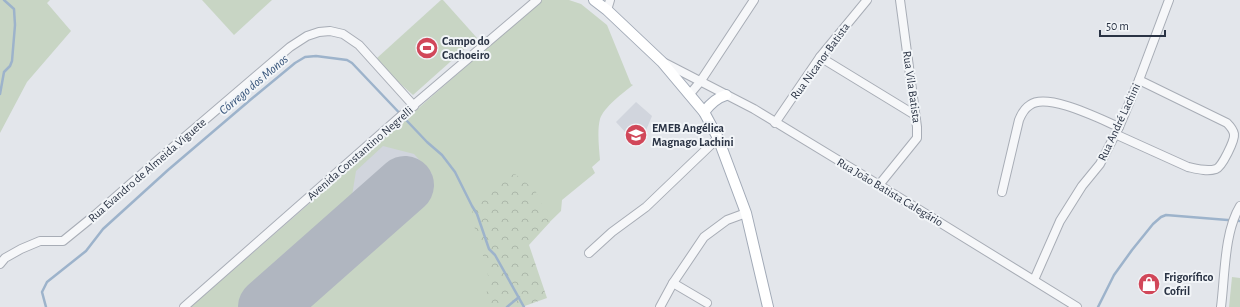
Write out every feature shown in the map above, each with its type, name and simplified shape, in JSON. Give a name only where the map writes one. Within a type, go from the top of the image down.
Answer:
[{"type":"main road","points":[[594,0],[607,10],[662,62],[704,112],[718,138],[746,213],[768,307]]},
{"type":"main road","points":[[704,112],[710,104],[726,95]]},
{"type":"street","name":"Avenida Constantino Negrelli","points":[[184,307],[398,118],[537,0]]},
{"type":"street","points":[[607,10],[610,0]]},
{"type":"street","points":[[689,94],[700,82],[754,0]]},
{"type":"street","name":"Rua Nicanor Batista","points":[[775,123],[820,57],[867,0]]},
{"type":"street","name":"Rua Vila Batista","points":[[879,185],[918,138],[900,0]]},
{"type":"street","name":"Rua André Lachini","points":[[1034,280],[1060,221],[1082,186],[1100,164],[1117,130],[1139,80],[1169,0]]},
{"type":"street","name":"Rua Evandro de Almeida Viguete","points":[[0,264],[5,258],[40,241],[62,241],[95,215],[290,47],[306,36],[319,32],[330,31],[343,34],[359,45],[411,107]]},
{"type":"street","points":[[820,57],[915,115]]},
{"type":"street","name":"Rua João Batista Calegário","points":[[662,62],[754,109],[1077,307]]},
{"type":"street","points":[[1002,192],[1018,120],[1030,104],[1041,101],[1068,106],[1188,167],[1200,170],[1218,169],[1233,142],[1234,134],[1232,128],[1227,123],[1139,80]]},
{"type":"street","points":[[589,253],[612,232],[646,207],[718,138]]},
{"type":"street","points":[[1221,307],[1230,233],[1234,216],[1240,206]]},
{"type":"street","points":[[660,307],[673,283],[704,237],[727,220],[746,213]]},
{"type":"street","points":[[673,283],[707,303]]},
{"type":"shaded area","name":"EMEB Angélica Magnago Lachini","points":[[636,102],[652,116],[639,147],[616,122]]},
{"type":"shaded area","points":[[397,126],[426,158],[508,307],[191,307]]},
{"type":"green space","points":[[0,0],[50,0],[47,3],[71,31],[27,82],[0,133]]},
{"type":"green space","points":[[202,0],[272,0],[234,35]]},
{"type":"green space","name":"Campo do Cachoeiro","points":[[441,0],[443,0],[477,38],[413,95],[395,79],[377,58]]},
{"type":"green space","points":[[542,0],[569,0],[581,4],[607,25],[631,84],[633,85],[619,96],[602,114],[598,134],[600,160],[592,167],[595,173],[562,200],[561,211],[519,252],[511,307],[297,307],[433,187],[432,174],[414,154],[383,146],[356,171],[350,208],[239,307],[191,307]]},
{"type":"green space","points":[[515,174],[535,190],[550,222],[529,245],[547,298],[522,307],[481,307],[487,291],[488,275],[478,237],[471,218],[475,201],[501,177]]},
{"type":"green space","points":[[1232,277],[1240,278],[1240,307],[1229,307]]},
{"type":"waterway","points":[[0,94],[4,72],[10,66],[12,61],[15,25],[14,9],[4,0]]},
{"type":"waterway","name":"Córrego dos Monos","points":[[46,307],[42,292],[47,282],[86,251],[103,229],[168,170],[295,63],[305,57],[316,56],[347,60],[352,63],[427,142],[442,155],[455,172],[477,214],[489,249],[495,255],[524,307]]},
{"type":"waterway","name":"Córrego dos Monos","points":[[1098,307],[1114,275],[1153,224],[1161,217],[1166,215],[1240,221]]},
{"type":"waterway","points":[[507,307],[519,297]]},
{"type":"runway","points":[[267,307],[405,185]]},
{"type":"place","name":"Campo do Cachoeiro","points":[[427,48]]},
{"type":"place","name":"EMEB Angélica Magnago Lachini","points":[[636,135]]},
{"type":"place","name":"Frigorífico Cofril","points":[[1149,284]]}]
